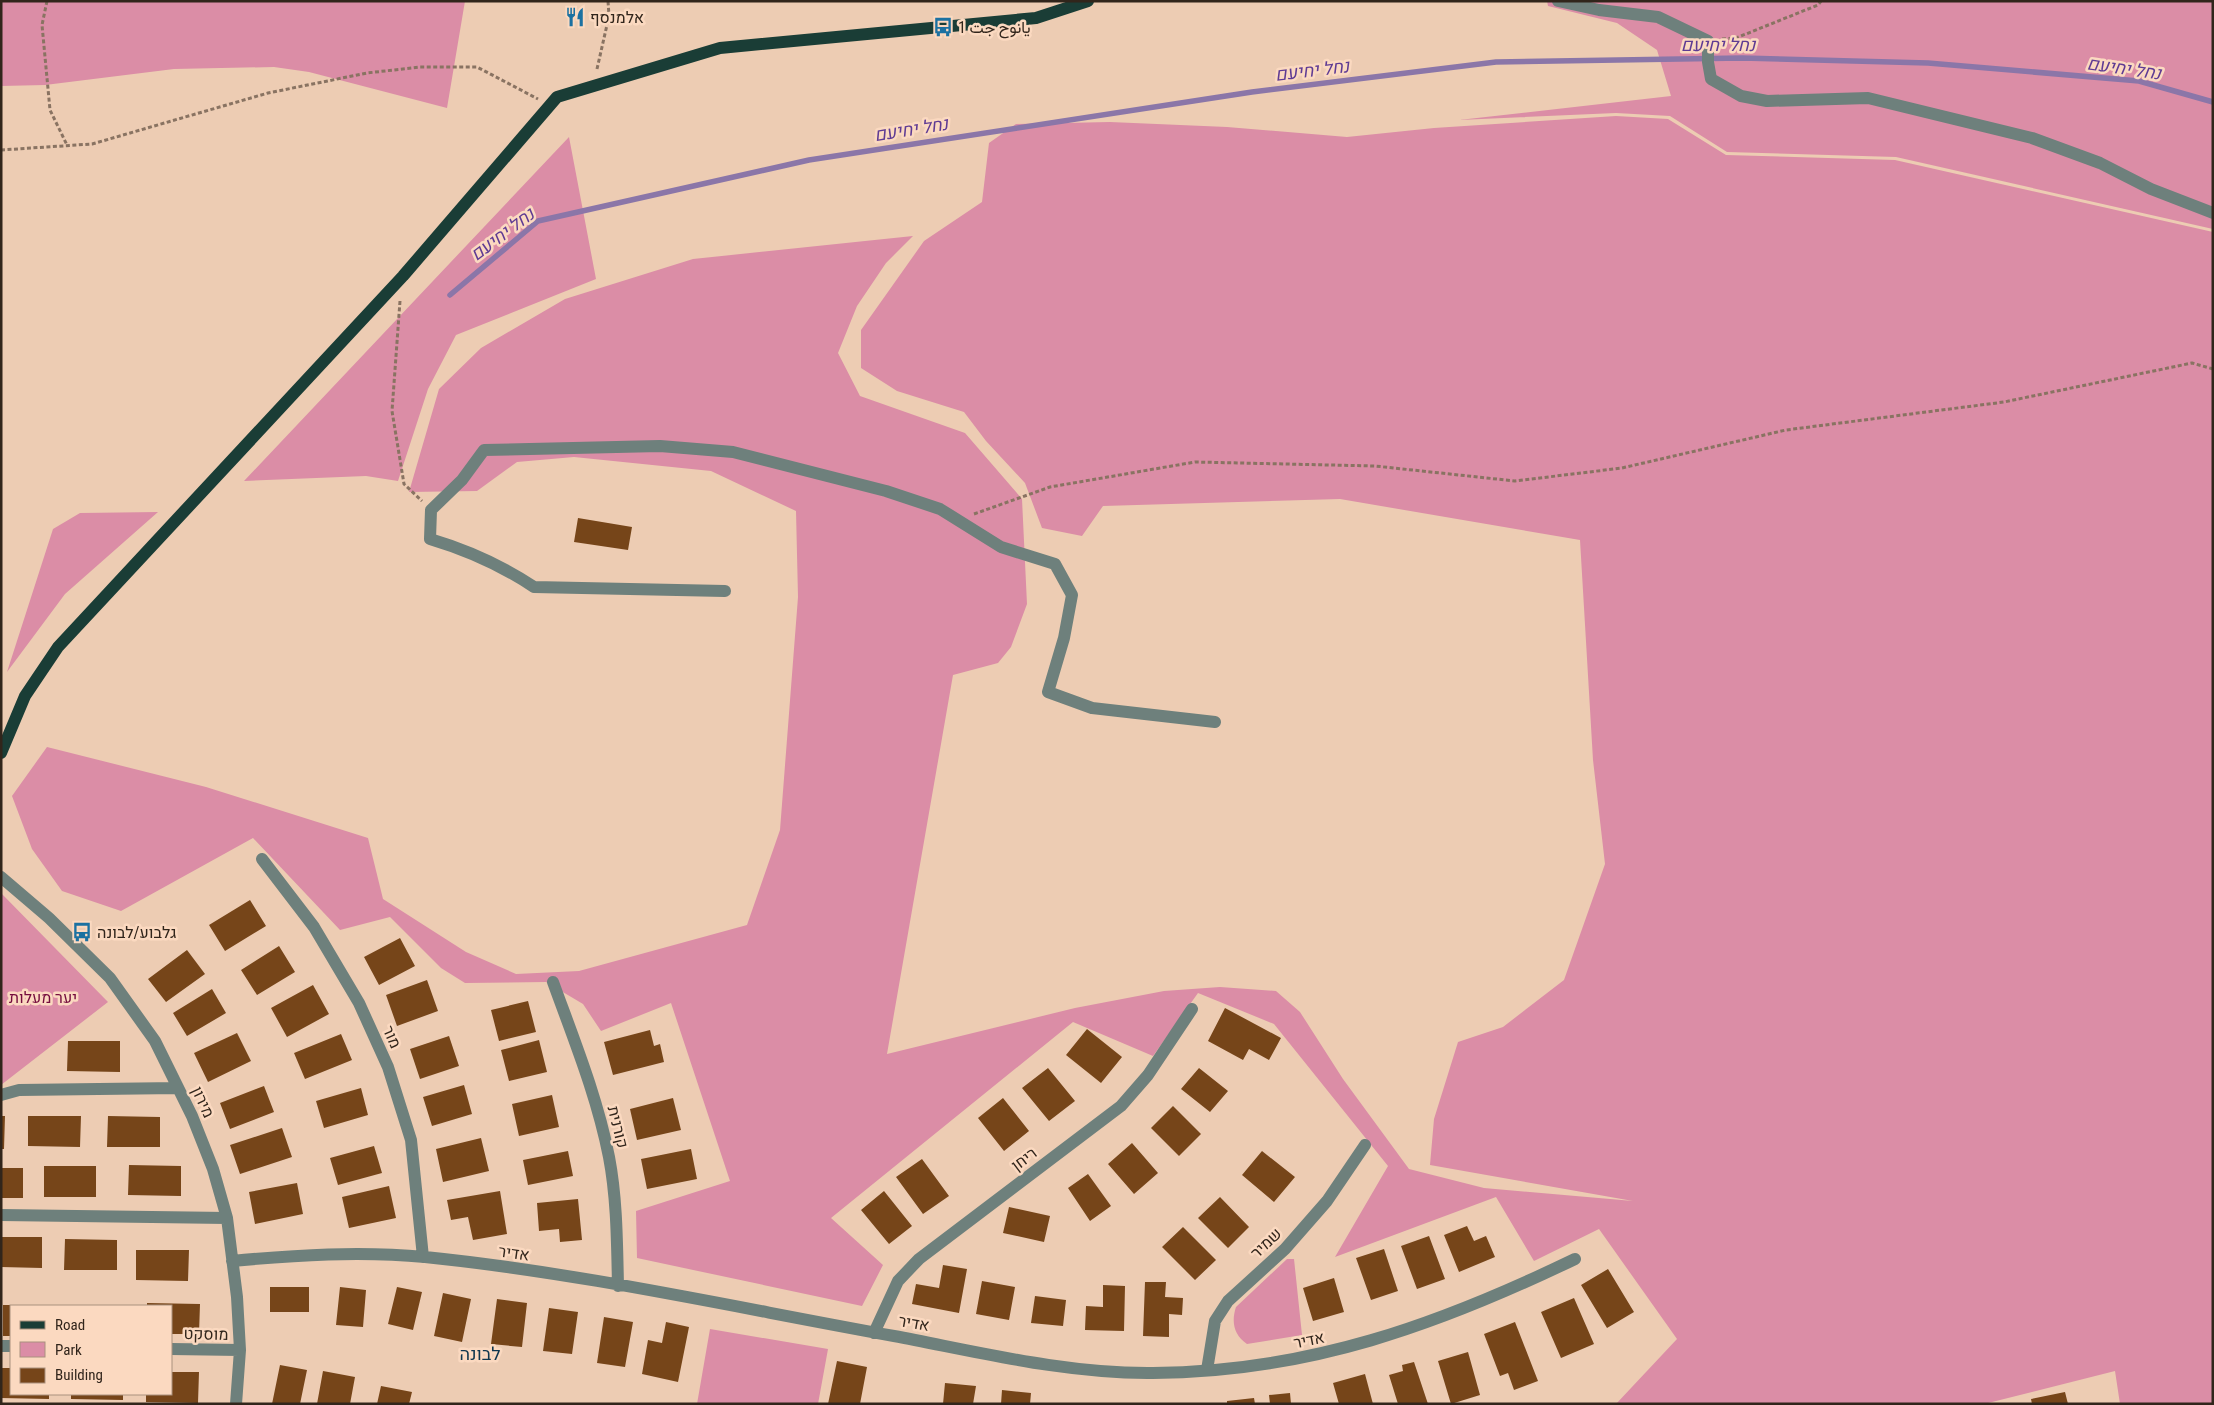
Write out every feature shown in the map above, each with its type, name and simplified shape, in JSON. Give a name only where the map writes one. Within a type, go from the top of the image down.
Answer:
[{"type":"main road","points":[[1,753],[25,696],[58,647],[403,276],[557,97],[720,48],[1036,18],[1088,1]]},
{"type":"street","points":[[1558,1],[1599,10],[1658,17],[1708,41],[1708,62],[1711,79],[1741,96],[1766,101],[1868,98],[2032,138],[2100,163],[2151,189],[2213,213]]},
{"type":"street","points":[[725,591],[534,587],[509,570],[462,548],[430,539],[431,510],[462,480],[484,450],[660,446],[733,452],[886,491],[940,509],[1001,547],[1055,564],[1072,594],[1064,638],[1048,692],[1092,708],[1215,722]]},
{"type":"street","name":"מור","points":[[262,859],[314,927],[359,1003],[388,1067],[410,1140],[423,1257]]},
{"type":"street","name":"מירון","points":[[1,877],[49,918],[110,978],[154,1041],[192,1116],[213,1169],[227,1218],[240,1350],[236,1404]]},
{"type":"street","name":"קורנית","points":[[553,982],[590,1083],[609,1158],[616,1222],[618,1286]]},
{"type":"street","name":"ריחן","points":[[874,1332],[898,1281],[914,1265],[1121,1106],[1148,1075],[1192,1009]]},
{"type":"street","points":[[1,1095],[19,1090],[178,1088]]},
{"type":"street","name":"שמיר","points":[[1207,1370],[1215,1321],[1228,1301],[1285,1249],[1327,1201],[1365,1145]]},
{"type":"street","points":[[1,1215],[227,1218]]},
{"type":"street","name":"אדיר","points":[[232,1261],[301,1255],[359,1254],[423,1257],[618,1286],[1061,1366],[1152,1373],[1248,1367],[1330,1353],[1411,1328],[1497,1296],[1575,1259]]},
{"type":"street","name":"מוסקט","points":[[172,1349],[240,1350]]},
{"type":"path","points":[[47,1],[42,25],[50,110],[67,145]]},
{"type":"path","points":[[594,86],[608,16],[608,1]]},
{"type":"path","points":[[1708,41],[1736,38],[1818,5],[1821,1]]},
{"type":"path","points":[[1,150],[92,144],[268,93],[367,73],[420,67],[477,67],[546,104],[557,97]]},
{"type":"path","points":[[403,276],[392,411],[404,484],[431,510]]},
{"type":"path","points":[[957,520],[1050,487],[1195,462],[1375,466],[1515,481],[1622,468],[1786,430],[2004,402],[2192,363],[2213,369]]},
{"type":"green space","points":[[1,1],[465,1],[447,108],[309,72],[274,67],[174,69],[45,85],[1,86]]},
{"type":"green space","points":[[1547,1],[2213,1],[2213,229],[1896,157],[1727,152],[1670,116],[1616,113],[1459,120],[1671,96],[1657,50],[1617,23],[1548,6]]},
{"type":"green space","points":[[1616,116],[1668,119],[1726,155],[1895,160],[2213,232],[2213,1404],[2120,1404],[2115,1371],[1984,1404],[1616,1404],[1677,1339],[1599,1229],[1534,1261],[1496,1197],[1335,1257],[1388,1166],[1274,1024],[1198,993],[1153,1056],[1073,1022],[831,1218],[883,1265],[862,1306],[637,1258],[636,1211],[730,1181],[671,1003],[601,1031],[583,1004],[546,982],[465,983],[441,968],[390,917],[340,930],[253,838],[121,911],[62,891],[32,849],[12,796],[47,747],[206,787],[368,838],[383,899],[466,952],[516,974],[579,971],[747,925],[780,830],[798,597],[796,511],[711,471],[574,457],[517,462],[477,491],[409,492],[439,389],[481,348],[565,299],[693,259],[913,236],[886,263],[857,306],[838,353],[860,396],[965,433],[1022,499],[1027,604],[1011,647],[998,663],[953,675],[887,1054],[1075,1008],[1164,991],[1220,987],[1276,991],[1300,1012],[1343,1079],[1409,1169],[1484,1188],[1633,1201],[1430,1165],[1434,1119],[1458,1042],[1503,1027],[1564,980],[1605,864],[1593,760],[1580,540],[1340,499],[1103,506],[1082,536],[1042,528],[1025,483],[986,441],[964,412],[897,391],[861,368],[861,330],[924,241],[982,202],[989,143],[1016,124],[1110,122],[1227,127],[1347,137],[1434,128]]},
{"type":"green space","points":[[569,137],[596,279],[456,335],[428,389],[398,481],[366,476],[244,481]]},
{"type":"green space","points":[[158,512],[65,594],[7,672],[53,529],[80,513]]},
{"type":"green space","name":"יער מעלות","points":[[1,893],[108,1002],[1,1085]]},
{"type":"green space","points":[[1287,1259],[1294,1259],[1302,1335],[1247,1344],[1236,1332],[1234,1318],[1236,1307]]},
{"type":"green space","points":[[710,1329],[828,1349],[818,1404],[697,1404]]},
{"type":"building","points":[[578,518],[632,527],[628,550],[574,542]]},
{"type":"building","points":[[250,900],[266,926],[225,951],[209,925]]},
{"type":"building","points":[[400,938],[415,966],[379,985],[364,957]]},
{"type":"building","points":[[279,946],[295,972],[257,995],[241,970]]},
{"type":"building","points":[[187,950],[205,974],[166,1002],[148,979]]},
{"type":"building","points":[[427,980],[438,1011],[397,1026],[386,995]]},
{"type":"building","points":[[313,985],[329,1014],[287,1037],[271,1008]]},
{"type":"building","points":[[212,989],[226,1013],[187,1036],[173,1013]]},
{"type":"building","points":[[528,1001],[536,1032],[499,1041],[491,1010]]},
{"type":"building","points":[[1225,1008],[1281,1038],[1269,1060],[1249,1049],[1243,1060],[1208,1041]]},
{"type":"building","points":[[1087,1029],[1122,1057],[1101,1083],[1066,1055]]},
{"type":"building","points":[[650,1030],[654,1046],[660,1044],[664,1062],[613,1075],[604,1042]]},
{"type":"building","points":[[237,1033],[251,1061],[208,1082],[194,1053]]},
{"type":"building","points":[[341,1034],[352,1060],[305,1079],[294,1053]]},
{"type":"building","points":[[449,1036],[459,1066],[420,1079],[410,1049]]},
{"type":"building","points":[[539,1040],[547,1072],[509,1081],[501,1050]]},
{"type":"building","points":[[68,1041],[120,1041],[120,1072],[67,1071]]},
{"type":"building","points":[[1048,1068],[1075,1101],[1049,1121],[1022,1088]]},
{"type":"building","points":[[1199,1068],[1228,1091],[1210,1112],[1181,1089]]},
{"type":"building","points":[[464,1085],[472,1114],[432,1126],[423,1097]]},
{"type":"building","points":[[264,1086],[274,1112],[230,1129],[220,1103]]},
{"type":"building","points":[[361,1088],[368,1115],[324,1128],[316,1101]]},
{"type":"building","points":[[552,1095],[559,1127],[519,1136],[512,1104]]},
{"type":"building","points":[[673,1098],[681,1130],[637,1140],[630,1109]]},
{"type":"building","points":[[1003,1098],[1029,1131],[1004,1151],[978,1118]]},
{"type":"building","points":[[1173,1106],[1201,1134],[1179,1156],[1151,1128]]},
{"type":"building","points":[[1,1116],[5,1116],[4,1149],[1,1149]]},
{"type":"building","points":[[28,1116],[81,1116],[80,1147],[28,1146]]},
{"type":"building","points":[[108,1116],[160,1117],[160,1147],[107,1147]]},
{"type":"building","points":[[282,1128],[292,1157],[240,1174],[230,1145]]},
{"type":"building","points":[[481,1138],[489,1171],[443,1182],[436,1149]]},
{"type":"building","points":[[1132,1143],[1158,1173],[1134,1194],[1108,1164]]},
{"type":"building","points":[[374,1146],[382,1173],[338,1185],[330,1158]]},
{"type":"building","points":[[691,1149],[697,1179],[647,1189],[641,1159]]},
{"type":"building","points":[[568,1151],[573,1176],[528,1185],[523,1160]]},
{"type":"building","points":[[1262,1151],[1295,1177],[1274,1202],[1242,1175]]},
{"type":"building","points":[[922,1159],[949,1196],[923,1214],[896,1177]]},
{"type":"building","points":[[129,1165],[181,1166],[181,1196],[128,1195]]},
{"type":"building","points":[[44,1166],[96,1166],[96,1197],[44,1197]]},
{"type":"building","points":[[1,1168],[23,1168],[23,1198],[1,1198]]},
{"type":"building","points":[[1088,1174],[1111,1206],[1090,1221],[1068,1188]]},
{"type":"building","points":[[297,1183],[303,1214],[255,1224],[249,1192]]},
{"type":"building","points":[[389,1186],[396,1218],[349,1228],[342,1197]]},
{"type":"building","points":[[500,1191],[507,1234],[473,1240],[468,1217],[451,1220],[447,1200]]},
{"type":"building","points":[[884,1191],[912,1226],[889,1244],[861,1210]]},
{"type":"building","points":[[1220,1197],[1249,1227],[1228,1248],[1198,1218]]},
{"type":"building","points":[[578,1199],[582,1240],[560,1242],[559,1229],[539,1231],[537,1203]]},
{"type":"building","points":[[1009,1207],[1050,1216],[1044,1242],[1003,1233]]},
{"type":"building","points":[[1467,1226],[1474,1241],[1486,1236],[1495,1257],[1459,1272],[1444,1235]]},
{"type":"building","points":[[1183,1227],[1216,1260],[1195,1280],[1162,1247]]},
{"type":"building","points":[[1429,1236],[1445,1279],[1417,1289],[1401,1246]]},
{"type":"building","points":[[1,1237],[42,1237],[42,1268],[1,1267]]},
{"type":"building","points":[[65,1239],[117,1240],[117,1270],[64,1270]]},
{"type":"building","points":[[1384,1249],[1398,1291],[1371,1300],[1356,1258]]},
{"type":"building","points":[[136,1250],[189,1250],[188,1281],[136,1280]]},
{"type":"building","points":[[943,1265],[967,1269],[959,1313],[912,1304],[916,1284],[939,1288]]},
{"type":"building","points":[[1608,1269],[1634,1312],[1607,1328],[1581,1285]]},
{"type":"building","points":[[1334,1278],[1344,1312],[1313,1321],[1303,1288]]},
{"type":"building","points":[[982,1281],[1015,1287],[1009,1320],[976,1314]]},
{"type":"building","points":[[1145,1282],[1166,1282],[1165,1297],[1183,1298],[1182,1315],[1169,1314],[1169,1337],[1143,1336]]},
{"type":"building","points":[[1103,1285],[1125,1286],[1124,1331],[1085,1330],[1086,1306],[1103,1307]]},
{"type":"building","points":[[270,1287],[309,1287],[309,1312],[270,1312]]},
{"type":"building","points":[[340,1287],[366,1290],[363,1327],[336,1325]]},
{"type":"building","points":[[397,1287],[422,1292],[413,1330],[388,1324]]},
{"type":"building","points":[[443,1293],[471,1299],[462,1342],[434,1336]]},
{"type":"building","points":[[1035,1296],[1066,1300],[1063,1326],[1031,1323]]},
{"type":"building","points":[[1574,1298],[1594,1344],[1561,1358],[1541,1312]]},
{"type":"building","points":[[497,1299],[527,1303],[522,1347],[491,1344]]},
{"type":"building","points":[[147,1303],[200,1304],[199,1334],[172,1334],[172,1305],[147,1305]]},
{"type":"building","points":[[3,1305],[10,1305],[10,1336],[3,1336]]},
{"type":"building","points":[[549,1308],[578,1312],[572,1354],[543,1351]]},
{"type":"building","points":[[604,1317],[633,1322],[625,1367],[597,1363]]},
{"type":"building","points":[[666,1322],[689,1327],[678,1382],[642,1374],[648,1340],[662,1343]]},
{"type":"building","points":[[1515,1322],[1538,1381],[1514,1390],[1508,1373],[1500,1376],[1484,1334]]},
{"type":"building","points":[[1468,1352],[1480,1395],[1451,1404],[1438,1361]]},
{"type":"building","points":[[837,1361],[867,1367],[860,1404],[828,1404]]},
{"type":"building","points":[[1414,1362],[1428,1404],[1398,1404],[1389,1375],[1403,1371],[1402,1365]]},
{"type":"building","points":[[280,1365],[307,1370],[300,1404],[272,1404]]},
{"type":"building","points":[[1,1368],[10,1368],[10,1395],[49,1395],[49,1399],[1,1398]]},
{"type":"building","points":[[323,1371],[355,1377],[350,1404],[317,1404]]},
{"type":"building","points":[[172,1372],[199,1372],[198,1403],[146,1402],[146,1395],[172,1395]]},
{"type":"building","points":[[1365,1374],[1373,1404],[1339,1404],[1333,1383]]},
{"type":"building","points":[[945,1383],[976,1386],[973,1404],[943,1404]]},
{"type":"building","points":[[381,1386],[412,1392],[409,1404],[377,1404]]},
{"type":"building","points":[[1002,1390],[1031,1393],[1030,1404],[1001,1404]]},
{"type":"building","points":[[2065,1392],[2068,1404],[2032,1404],[2031,1399]]},
{"type":"building","points":[[1290,1393],[1291,1404],[1270,1404],[1269,1395]]},
{"type":"building","points":[[71,1395],[123,1395],[123,1400],[71,1399]]},
{"type":"building","points":[[1254,1398],[1255,1404],[1227,1404],[1227,1401]]},
{"type":"waterway","name":"נחל יחיעם","points":[[450,295],[538,221],[809,160],[1252,92],[1496,62],[1742,58],[1928,63],[2139,81],[2213,102]]},
{"type":"place","name":"אלמנסף","points":[[575,17]]},
{"type":"place","name":"يانوح جت 1","points":[[943,27]]},
{"type":"place","name":"גלבוע/לבונה","points":[[82,932]]},
{"type":"district","name":"לבונה","points":[[480,1353]]}]
